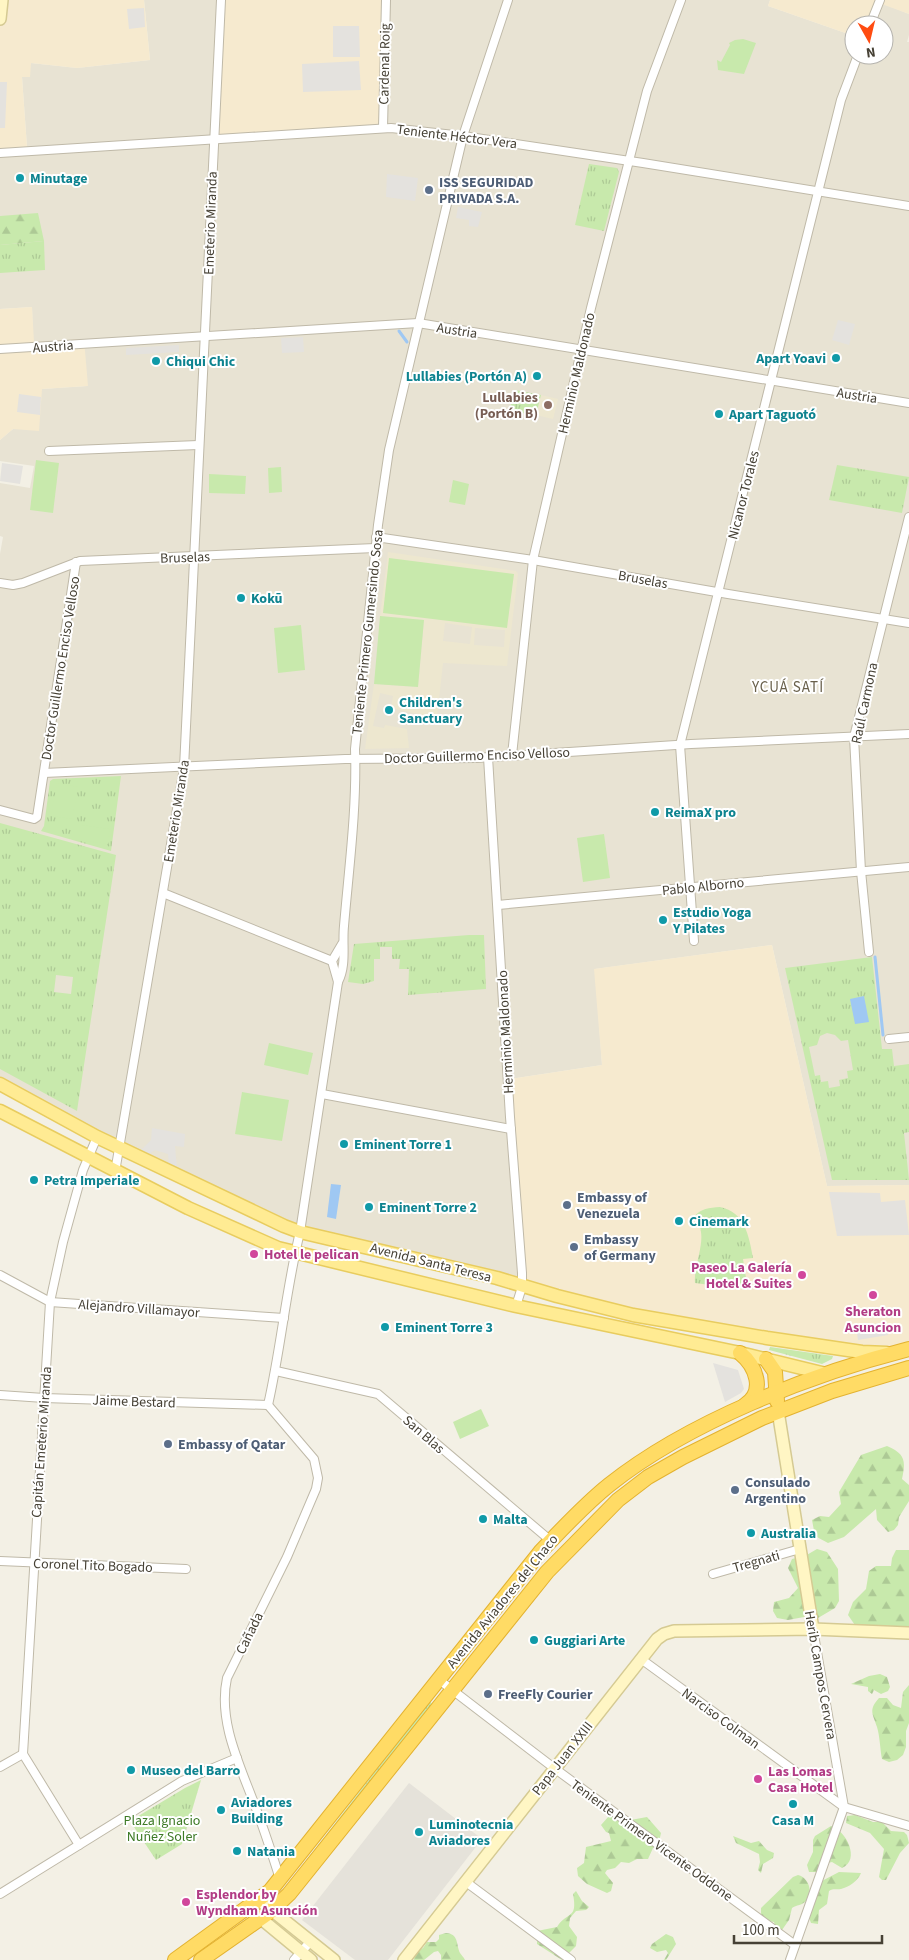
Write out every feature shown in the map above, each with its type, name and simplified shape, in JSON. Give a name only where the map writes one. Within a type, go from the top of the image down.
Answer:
[{"type":"highway","name":"Avenida Aviadores del Chaco","points":[[175,1960],[253,1904],[280,1879],[550,1541],[585,1505],[610,1484],[678,1440],[738,1410],[826,1374],[909,1349]]},
{"type":"highway","points":[[738,1410],[749,1403],[757,1385],[753,1366],[740,1353]]},
{"type":"highway","points":[[766,1359],[775,1372],[778,1411]]},
{"type":"highway","name":"Avenida Aviadores del Chaco","points":[[201,1960],[265,1915],[289,1894],[547,1572],[618,1500],[648,1477],[683,1457],[778,1411],[874,1377],[909,1368]]},
{"type":"highway","points":[[826,1374],[874,1377]]},
{"type":"main road","name":"Avenida Santa Teresa","points":[[0,1084],[97,1137],[300,1232],[497,1278],[522,1287],[633,1315],[823,1347],[890,1354]]},
{"type":"main road","name":"Avenida Santa Teresa","points":[[0,1111],[115,1172],[215,1221],[271,1246],[295,1254],[516,1306],[740,1353],[826,1374]]},
{"type":"street","points":[[0,20],[2,0]]},
{"type":"street","name":"Emeterio Miranda","points":[[115,1172],[184,768],[198,445],[221,0]]},
{"type":"street","name":"Cardenal Roig","points":[[383,128],[386,0]]},
{"type":"street","name":"Teniente Primero Gumersindo Sosa","points":[[342,944],[350,875],[355,749],[376,537],[388,450],[463,136],[508,0]]},
{"type":"street","name":"Herminio Maldonado","points":[[512,755],[533,560],[591,308],[647,91],[681,0]]},
{"type":"street","points":[[874,15],[880,0]]},
{"type":"street","name":"Nicanor Torales","points":[[694,941],[680,745],[841,100],[854,65]]},
{"type":"street","name":"Teniente Héctor Vera","points":[[0,153],[398,128],[630,161],[909,206]]},
{"type":"street","name":"Austria","points":[[0,349],[418,324],[909,403]]},
{"type":"street","points":[[49,451],[198,445]]},
{"type":"street","name":"Raúl Carmona","points":[[869,952],[861,871],[854,737],[909,517]]},
{"type":"street","name":"Bruselas","points":[[376,537],[533,560],[909,623]]},
{"type":"street","name":"Bruselas","points":[[0,583],[13,585],[23,583],[76,562],[375,548]]},
{"type":"street","name":"Doctor Guillermo Enciso Velloso","points":[[0,810],[34,819],[37,817],[76,562]]},
{"type":"street","name":"Doctor Guillermo Enciso Velloso","points":[[44,774],[355,760],[488,757],[680,745],[909,734]]},
{"type":"street","name":"Herminio Maldonado","points":[[488,757],[511,1129],[522,1260],[522,1287],[516,1306]]},
{"type":"street","name":"Pablo Alborno","points":[[498,905],[909,867]]},
{"type":"street","points":[[163,893],[332,961]]},
{"type":"street","points":[[338,982],[332,961],[342,944]]},
{"type":"street","points":[[268,1405],[276,1371],[300,1232],[338,982],[343,973],[345,956],[342,944]]},
{"type":"street","points":[[889,1039],[909,1037]]},
{"type":"street","points":[[322,1094],[511,1129]]},
{"type":"street","name":"Capitán Emeterio Miranda","points":[[23,1754],[50,1302],[82,1170],[97,1137]]},
{"type":"street","name":"Alejandro Villamayor","points":[[0,1275],[50,1302],[284,1318]]},
{"type":"street","name":"San Blas","points":[[276,1371],[378,1394],[550,1541]]},
{"type":"street","name":"Jaime Bestard","points":[[0,1394],[44,1398],[268,1405]]},
{"type":"street","name":"Cañada","points":[[268,1405],[314,1460],[318,1478],[316,1489],[287,1556],[227,1678],[224,1691],[224,1710],[237,1758],[280,1879]]},
{"type":"street","name":"Herib Campos Cervera","points":[[778,1411],[844,1807],[790,1960]]},
{"type":"street","name":"Tregnati","points":[[713,1574],[800,1548]]},
{"type":"street","name":"Coronel Tito Bogado","points":[[0,1561],[33,1564],[186,1569]]},
{"type":"street","name":"Papa Juan XXIII","points":[[404,1960],[554,1768],[657,1639],[664,1634],[674,1631],[813,1630],[909,1634]]},
{"type":"street","name":"Narciso Colman","points":[[641,1659],[844,1807],[909,1826]]},
{"type":"street","name":"Teniente Primero Vicente Oddone","points":[[438,1679],[554,1768],[795,1945]]},
{"type":"street","points":[[0,1767],[23,1754],[79,1845]]},
{"type":"street","points":[[0,1894],[182,1781],[237,1758]]},
{"type":"street","points":[[466,1882],[571,1960]]},
{"type":"street","points":[[253,1904],[265,1915],[298,1956],[311,1960]]},
{"type":"street","points":[[265,1915],[310,1942],[334,1960]]},
{"type":"street","points":[[298,1956],[310,1942]]},
{"type":"shaded area","points":[[0,0],[144,0],[150,60],[77,68],[31,63],[30,77],[22,77],[27,147],[0,155]]},
{"type":"shaded area","points":[[144,0],[770,0],[768,6],[844,33],[844,65],[894,65],[894,15],[874,15],[879,2],[909,14],[907,42],[909,42],[909,1185],[827,1186],[772,945],[595,969],[602,1065],[510,1079],[525,1283],[307,1231],[0,1086],[0,554],[3,537],[0,536],[0,483],[30,488],[34,466],[0,461],[0,440],[13,429],[42,389],[87,386],[33,342],[32,307],[0,309],[0,155],[27,147],[22,77],[31,63],[77,68],[150,60]]},
{"type":"shaded area","points":[[221,0],[386,0],[383,128],[214,139]]},
{"type":"shaded area","points":[[770,0],[909,0],[909,14],[879,3],[874,15],[844,15],[844,33],[768,6]]},
{"type":"shaded area","points":[[144,8],[145,27],[129,29],[127,9]]},
{"type":"shaded area","points":[[333,26],[359,26],[360,57],[333,57]]},
{"type":"shaded area","points":[[359,61],[361,90],[303,92],[302,64]]},
{"type":"shaded area","points":[[0,82],[7,82],[5,128],[0,128]]},
{"type":"shaded area","points":[[387,174],[418,178],[415,201],[386,197]]},
{"type":"shaded area","points":[[458,207],[482,212],[478,227],[469,226],[469,220],[456,218]]},
{"type":"shaded area","points":[[32,307],[34,342],[84,339],[88,386],[42,389],[39,431],[13,429],[0,440],[0,309]]},
{"type":"shaded area","points":[[838,320],[855,324],[849,345],[832,340]]},
{"type":"shaded area","points":[[303,337],[304,352],[282,353],[281,338]]},
{"type":"shaded area","points":[[179,345],[179,352],[126,355],[126,348]]},
{"type":"shaded area","points":[[19,394],[41,397],[40,415],[17,412]]},
{"type":"shaded area","name":"Lullabies (Portón B)","points":[[541,395],[558,399],[553,419],[536,415]]},
{"type":"shaded area","points":[[2,463],[23,466],[20,484],[0,481]]},
{"type":"shaded area","points":[[388,552],[516,571],[518,574],[507,666],[443,663],[437,718],[391,708],[393,696],[380,693],[373,726],[384,728],[385,725],[407,729],[409,748],[365,749],[374,684],[418,687],[424,620],[380,616]],"holes":[[[445,623],[472,627],[470,644],[443,641]],[[475,628],[505,630],[504,647],[474,645]]]},
{"type":"shaded area","points":[[772,945],[827,1186],[909,1185],[909,1342],[887,1347],[860,1347],[812,1338],[744,1330],[675,1319],[525,1283],[510,1079],[602,1065],[594,969]]},
{"type":"shaded area","points":[[152,1128],[185,1134],[184,1147],[175,1146],[177,1168],[169,1164],[168,1154],[155,1150],[149,1154],[141,1150],[151,1140]]},
{"type":"shaded area","points":[[829,1192],[880,1193],[881,1202],[905,1200],[909,1235],[837,1236]]},
{"type":"shaded area","points":[[886,1322],[888,1335],[858,1340],[856,1327]]},
{"type":"shaded area","points":[[713,1363],[738,1370],[744,1389],[741,1393],[725,1402]]},
{"type":"shaded area","points":[[409,1783],[482,1839],[388,1960],[355,1960],[302,1920]]},
{"type":"green space","points":[[743,39],[756,43],[744,74],[718,70],[717,60],[721,62],[730,45],[729,43]]},
{"type":"green space","points":[[589,164],[617,168],[619,172],[604,231],[575,225]]},
{"type":"green space","points":[[38,213],[44,241],[0,245],[0,216]]},
{"type":"green space","points":[[44,241],[45,270],[0,273],[0,245]]},
{"type":"green space","points":[[515,390],[541,395],[536,415],[509,411]]},
{"type":"green space","points":[[36,460],[59,463],[53,513],[30,510]]},
{"type":"green space","points":[[837,465],[909,477],[902,513],[829,500]]},
{"type":"green space","points":[[281,467],[282,492],[269,493],[268,468]]},
{"type":"green space","points":[[209,474],[246,476],[245,494],[209,493]]},
{"type":"green space","points":[[453,480],[469,484],[465,505],[449,502]]},
{"type":"green space","points":[[389,558],[514,574],[507,628],[383,613]]},
{"type":"green space","points":[[380,616],[424,620],[418,687],[374,684]]},
{"type":"green space","points":[[301,625],[305,670],[278,673],[274,628]]},
{"type":"green space","points":[[121,776],[111,851],[41,831],[44,826],[50,781],[53,779]]},
{"type":"green space","points":[[57,783],[78,787],[72,819],[51,816]]},
{"type":"green space","points":[[0,823],[116,855],[77,1111],[0,1069]],"holes":[[[56,975],[73,977],[71,994],[54,992]]]},
{"type":"green space","points":[[82,825],[110,829],[108,844],[79,840]]},
{"type":"green space","points":[[604,834],[610,878],[583,882],[577,838]]},
{"type":"green space","points":[[484,935],[486,989],[408,995],[409,969],[399,969],[400,959],[392,959],[392,947],[380,947],[380,959],[374,959],[374,981],[363,984],[348,982],[354,944]]},
{"type":"green space","points":[[872,957],[882,1049],[892,1049],[894,1066],[909,1064],[909,1132],[904,1133],[909,1180],[832,1180],[785,968]],"holes":[[[827,1033],[835,1035],[841,1041],[848,1040],[853,1070],[847,1071],[848,1078],[839,1080],[840,1086],[829,1088],[828,1081],[821,1082],[820,1075],[815,1076],[809,1047],[817,1045],[820,1036]]]},
{"type":"green space","points":[[269,1043],[313,1053],[308,1075],[264,1065]]},
{"type":"green space","points":[[242,1092],[289,1100],[282,1141],[235,1134]]},
{"type":"green space","points":[[720,1207],[735,1214],[744,1226],[750,1241],[753,1258],[743,1259],[748,1290],[695,1283],[701,1232],[699,1224],[694,1217],[702,1210]]},
{"type":"green space","points":[[770,1347],[833,1356],[832,1359],[822,1364],[769,1350]]},
{"type":"green space","points":[[481,1409],[489,1426],[460,1439],[453,1422]]},
{"type":"green space","points":[[887,1446],[903,1458],[902,1479],[909,1485],[909,1501],[899,1517],[898,1525],[894,1530],[888,1532],[877,1520],[876,1509],[844,1537],[828,1543],[815,1536],[812,1520],[820,1516],[829,1517],[841,1504],[839,1492],[861,1455]]},
{"type":"green space","points":[[817,1549],[827,1552],[838,1569],[839,1601],[835,1608],[818,1618],[804,1617],[788,1620],[777,1618],[773,1611],[774,1602],[789,1598],[798,1588],[788,1568],[792,1559],[805,1556]]},
{"type":"green space","points":[[896,1550],[909,1550],[909,1634],[859,1631],[848,1615],[853,1602],[866,1589],[869,1571],[876,1566],[891,1566]]},
{"type":"green space","points":[[880,1674],[887,1677],[890,1687],[888,1691],[881,1694],[874,1690],[872,1694],[868,1691],[868,1687],[851,1684],[869,1676]]},
{"type":"green space","points":[[909,1685],[909,1723],[906,1731],[906,1747],[903,1755],[897,1760],[889,1762],[882,1759],[879,1735],[872,1709],[879,1698],[887,1698],[893,1705],[901,1708],[903,1692]]},
{"type":"green space","points":[[430,1701],[432,1704],[290,1885],[288,1884]]},
{"type":"green space","name":"Plaza Ignacio Nuñez Soler","points":[[201,1780],[182,1844],[156,1860],[130,1821]]},
{"type":"green space","points":[[855,1815],[873,1822],[882,1822],[891,1831],[904,1832],[907,1835],[909,1843],[900,1853],[886,1880],[882,1880],[879,1877],[884,1849],[870,1833],[846,1823],[847,1816]]},
{"type":"green space","points":[[609,1816],[617,1816],[625,1821],[647,1817],[661,1833],[658,1846],[653,1848],[648,1859],[637,1859],[629,1863],[621,1862],[615,1868],[607,1870],[605,1873],[613,1883],[611,1891],[607,1893],[587,1884],[578,1876],[577,1868],[584,1863],[586,1847],[611,1841],[609,1833],[601,1825]]},
{"type":"green space","points":[[831,1826],[842,1833],[849,1845],[851,1852],[848,1864],[842,1868],[832,1862],[828,1863],[821,1872],[809,1872],[807,1865],[813,1852],[813,1840],[815,1836]]},
{"type":"green space","points":[[733,1836],[751,1843],[759,1841],[767,1850],[774,1853],[773,1858],[763,1864],[761,1873],[758,1870],[759,1854],[736,1843]]},
{"type":"green space","points":[[839,1872],[861,1873],[858,1879],[850,1885],[829,1891],[827,1904],[819,1910],[818,1924],[811,1923],[807,1912],[818,1883]]},
{"type":"green space","points":[[802,1876],[809,1885],[810,1893],[805,1902],[792,1908],[789,1920],[782,1930],[775,1926],[774,1922],[761,1917],[761,1908],[793,1877]]},
{"type":"green space","points":[[576,1891],[582,1901],[589,1907],[586,1910],[576,1911],[570,1918],[569,1926],[577,1937],[576,1946],[562,1960],[537,1944],[537,1931],[557,1927],[573,1912],[573,1894]]},
{"type":"green space","points":[[446,1933],[455,1937],[460,1953],[465,1960],[441,1960],[441,1955],[438,1951],[424,1960],[414,1960],[415,1952],[423,1948],[427,1942],[436,1942],[439,1939],[439,1935]]},
{"type":"green space","points":[[666,1934],[673,1937],[676,1944],[666,1960],[664,1960],[668,1953],[666,1950],[657,1952],[650,1948],[652,1944]]},
{"type":"water","points":[[864,996],[869,1022],[855,1024],[850,999]]},
{"type":"water","points":[[331,1184],[341,1185],[336,1219],[327,1217]]},
{"type":"waterway","points":[[399,331],[407,342]]},
{"type":"waterway","points":[[875,957],[883,1035]]},
{"type":"place","name":"Minutage","points":[[20,178]]},
{"type":"place","name":"ISS SEGURIDAD PRIVADA S.A.","points":[[429,190]]},
{"type":"place","name":"Apart Yoavi","points":[[836,358]]},
{"type":"place","name":"Chiqui Chic","points":[[156,361]]},
{"type":"place","name":"Lullabies (Portón A)","points":[[537,376]]},
{"type":"place","name":"Lullabies (Portón B)","points":[[548,405]]},
{"type":"place","name":"Apart Taguotó","points":[[719,414]]},
{"type":"place","name":"Kokū","points":[[241,598]]},
{"type":"place","name":"Children's Sanctuary","points":[[389,710]]},
{"type":"place","name":"ReimaX pro","points":[[655,812]]},
{"type":"place","name":"Estudio Yoga Y Pilates","points":[[663,920]]},
{"type":"place","name":"Eminent Torre 1","points":[[344,1144]]},
{"type":"place","name":"Petra Imperiale","points":[[34,1180]]},
{"type":"place","name":"Embassy of Venezuela","points":[[567,1205]]},
{"type":"place","name":"Eminent Torre 2","points":[[369,1207]]},
{"type":"place","name":"Cinemark","points":[[679,1221]]},
{"type":"place","name":"Embassy of Germany","points":[[574,1247]]},
{"type":"place","name":"Hotel le pelican","points":[[254,1254]]},
{"type":"place","name":"Paseo La Galería Hotel & Suites","points":[[802,1275]]},
{"type":"place","name":"Sheraton Asuncion","points":[[873,1295]]},
{"type":"place","name":"Eminent Torre 3","points":[[385,1327]]},
{"type":"place","name":"Embassy of Qatar","points":[[168,1444]]},
{"type":"place","name":"Consulado Argentino","points":[[735,1490]]},
{"type":"place","name":"Malta","points":[[483,1519]]},
{"type":"place","name":"Australia","points":[[751,1533]]},
{"type":"place","name":"Guggiari Arte","points":[[534,1640]]},
{"type":"place","name":"FreeFly Courier","points":[[488,1694]]},
{"type":"place","name":"Museo del Barro","points":[[131,1770]]},
{"type":"place","name":"Las Lomas Casa Hotel","points":[[758,1779]]},
{"type":"place","name":"Casa M","points":[[793,1804]]},
{"type":"place","name":"Aviadores Building","points":[[221,1810]]},
{"type":"place","name":"Luminotecnia Aviadores","points":[[419,1832]]},
{"type":"place","name":"Natania","points":[[237,1851]]},
{"type":"place","name":"Esplendor by Wyndham Asunción","points":[[186,1902]]},
{"type":"district","name":"YCUÁ SATÍ","points":[[788,687]]}]
